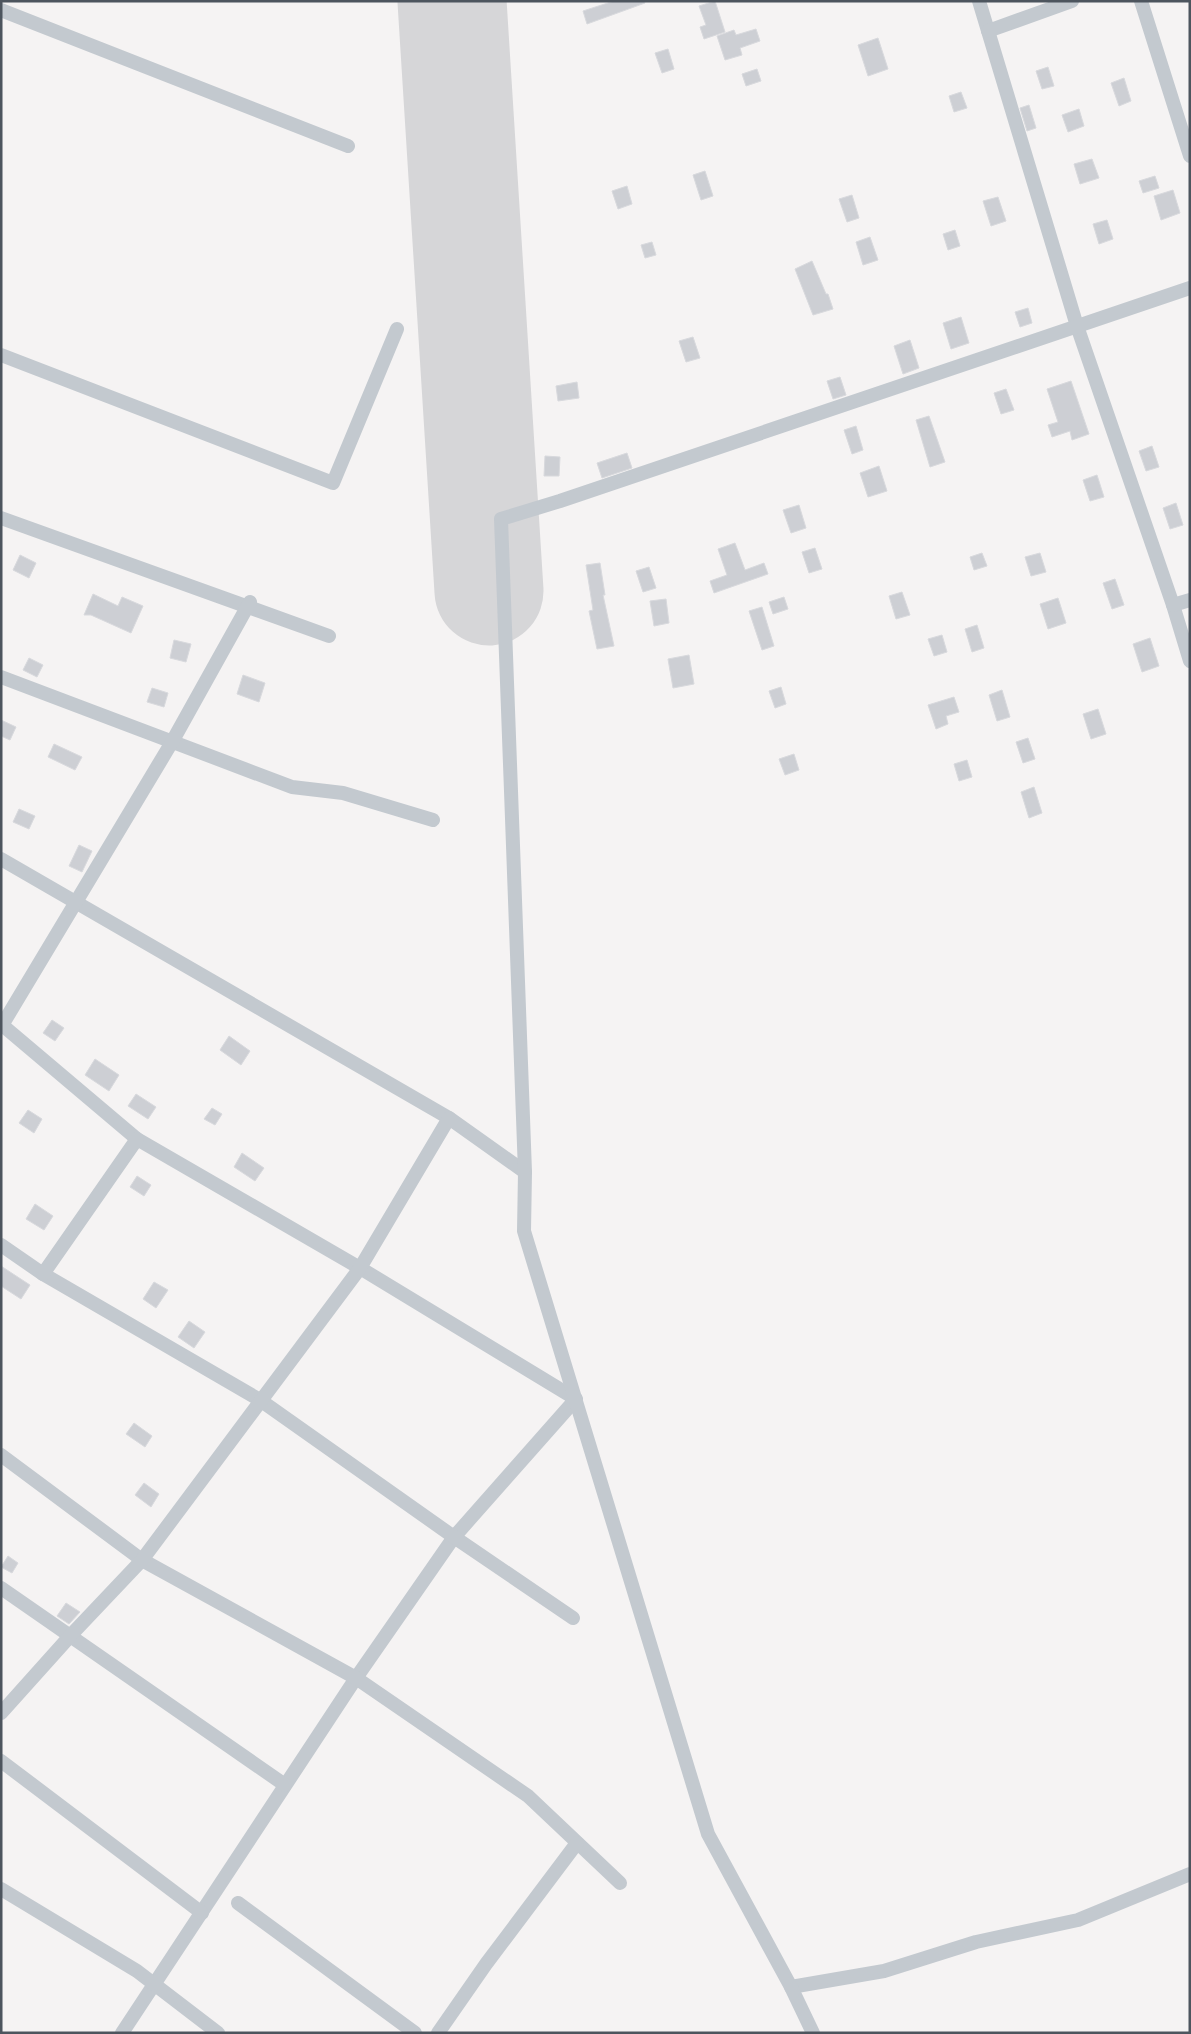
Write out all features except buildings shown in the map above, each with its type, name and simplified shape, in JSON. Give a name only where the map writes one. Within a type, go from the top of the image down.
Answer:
[{"type":"street","points":[[979,1],[1077,326],[1173,605],[1190,661]]},
{"type":"street","points":[[988,31],[1072,1]]},
{"type":"street","points":[[1141,1],[1190,156]]},
{"type":"street","points":[[1,10],[348,146]]},
{"type":"street","points":[[813,2033],[791,1987],[708,1834],[524,1231],[525,1172],[501,519],[579,495],[1190,288]]},
{"type":"street","points":[[1,354],[333,482],[397,329]]},
{"type":"street","points":[[3,517],[248,604],[329,636]]},
{"type":"street","points":[[1173,605],[1190,600]]},
{"type":"street","points":[[248,604],[172,742],[2,1025],[137,1139],[360,1268],[576,1399]]},
{"type":"street","points":[[1,677],[292,787],[343,793],[433,820]]},
{"type":"street","points":[[1,859],[450,1118],[525,1172]]},
{"type":"street","points":[[1,1713],[142,1560],[360,1268],[450,1118]]},
{"type":"street","points":[[43,1274],[137,1139]]},
{"type":"street","points":[[1,1245],[43,1274],[260,1400],[454,1537],[573,1618]]},
{"type":"street","points":[[122,2033],[356,1678],[454,1537],[576,1399]]},
{"type":"street","points":[[1,1455],[142,1560],[356,1678],[528,1796],[620,1883]]},
{"type":"street","points":[[1,1588],[285,1785]]},
{"type":"street","points":[[1,1761],[202,1913]]},
{"type":"street","points":[[438,2033],[486,1964],[577,1843]]},
{"type":"street","points":[[791,1987],[884,1971],[976,1942],[1078,1920],[1190,1874]]},
{"type":"street","points":[[1,1889],[137,1971],[218,2033]]},
{"type":"street","points":[[238,1903],[415,2033]]},
{"type":"runway","points":[[452,1],[489,591]]}]
